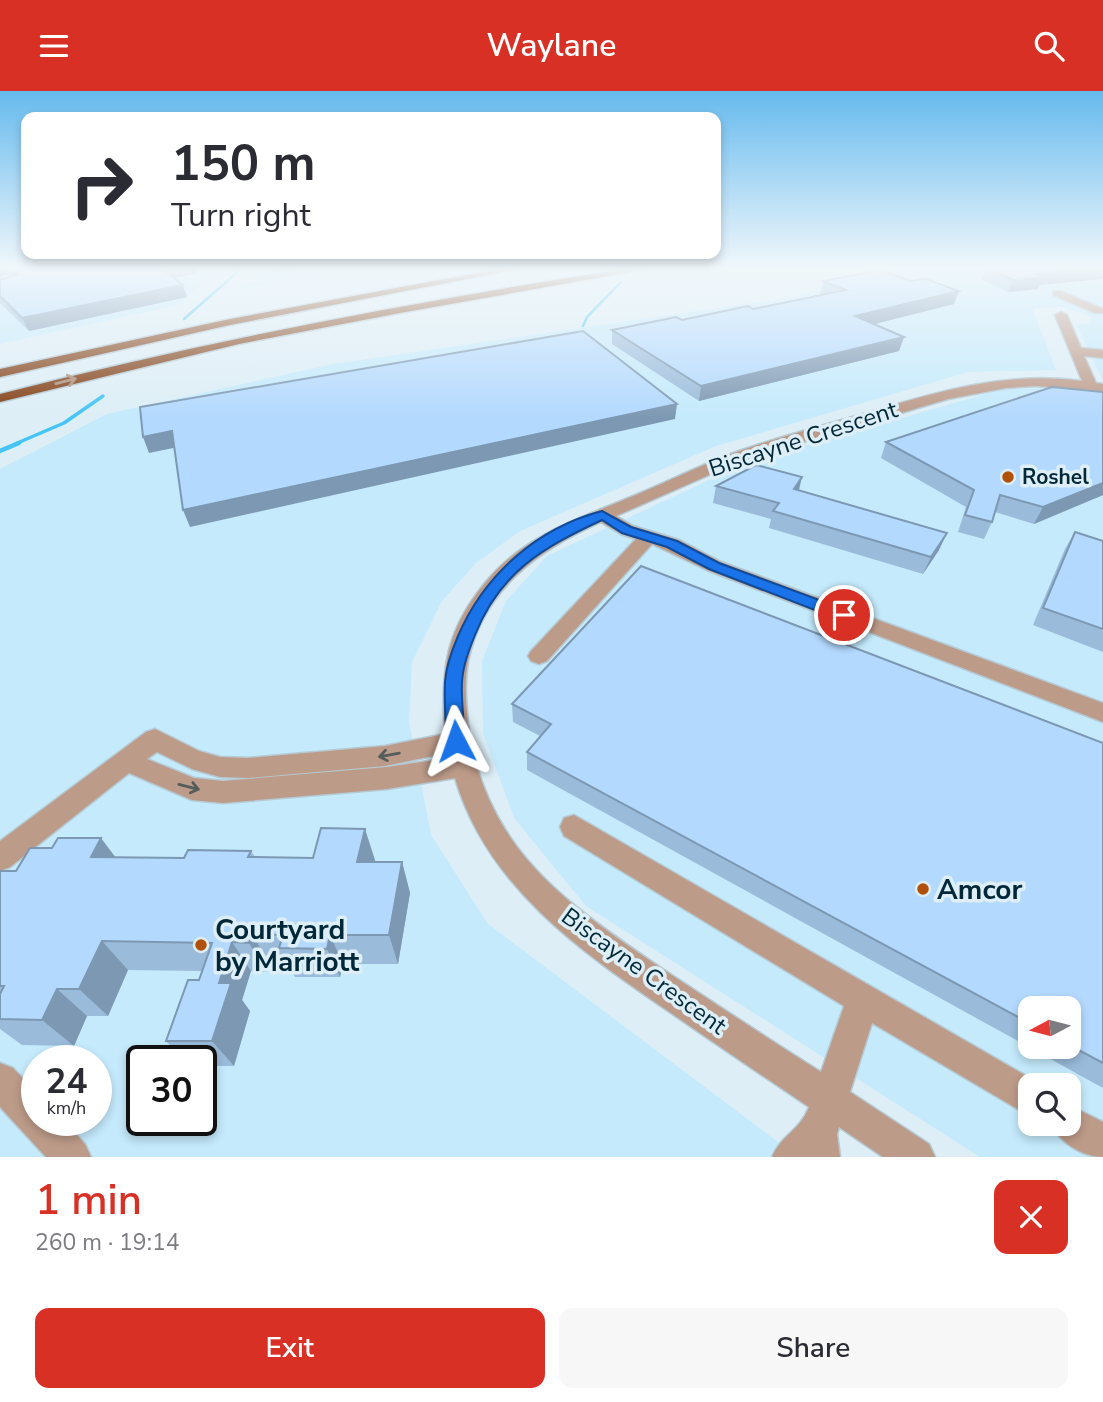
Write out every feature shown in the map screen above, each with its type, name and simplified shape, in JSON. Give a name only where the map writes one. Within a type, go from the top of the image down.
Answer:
[{"type":"highway","points":[[0,373],[247,319]]},
{"type":"highway","points":[[0,398],[182,353],[358,319]]},
{"type":"highway","points":[[12,409],[282,339],[381,319]]},
{"type":"highway","points":[[0,365],[197,325],[230,322]]},
{"type":"street","points":[[1063,319],[1076,351],[1097,386]]},
{"type":"street","points":[[1076,351],[1103,354]]},
{"type":"street","name":"Biscayne Crescent","points":[[916,1157],[815,1137],[577,928],[523,876],[494,841],[476,805],[458,754],[453,680],[459,655],[478,609],[504,574],[528,553],[559,534],[738,456],[969,388],[1020,382],[1097,386]]},
{"type":"street","points":[[602,515],[627,530],[672,544],[714,566],[1103,713]]},
{"type":"street","points":[[539,656],[648,537]]},
{"type":"street","points":[[0,857],[155,739],[192,759],[220,767],[248,768],[385,756],[458,754]]},
{"type":"street","points":[[126,761],[192,789],[223,792],[387,778],[458,754]]},
{"type":"street","points":[[574,827],[1018,1091]]},
{"type":"street","points":[[815,1137],[863,998]]},
{"type":"street","points":[[0,1081],[72,1157]]},
{"type":"street","points":[[1081,1129],[1103,1143]]},
{"type":"shaded area","points":[[0,319],[115,319],[0,344]]},
{"type":"shaded area","points":[[644,319],[1036,319],[1056,370],[968,372],[716,446],[520,531],[476,563],[442,601],[412,662],[409,722],[431,835],[488,924],[798,1157],[0,1157],[0,469],[107,414],[333,364]]},
{"type":"shaded area","points":[[1092,319],[1103,319],[1103,381],[1077,325],[1091,323]]},
{"type":"shaded area","points":[[1051,388],[1103,393],[1103,1157],[980,1157],[586,906],[514,818],[483,733],[482,661],[506,601],[547,556],[745,463],[1003,389]]},
{"type":"building","points":[[667,319],[861,319],[904,337],[701,386],[612,330]]},
{"type":"building","points":[[583,331],[677,404],[183,510],[172,431],[143,437],[140,407]]},
{"type":"building","name":"Roshel","points":[[1052,387],[1103,392],[1103,483],[1043,507],[1000,495],[992,522],[965,515],[974,490],[886,442]]},
{"type":"building","points":[[756,465],[802,477],[794,489],[947,533],[931,557],[773,511],[779,503],[716,486]]},
{"type":"building","points":[[1075,532],[1103,541],[1103,629],[1043,608]]},
{"type":"building","name":"Amcor","points":[[641,566],[1103,743],[1103,1063],[1082,1052],[1082,996],[1018,996],[1018,1017],[527,752],[551,724],[512,704]]},
{"type":"building","name":"Courtyard by Marriott","points":[[321,828],[365,829],[357,862],[402,862],[389,935],[330,935],[327,949],[279,948],[283,935],[252,934],[249,943],[232,942],[219,983],[231,983],[212,1041],[166,1041],[188,980],[199,980],[212,943],[102,941],[79,989],[57,989],[42,1020],[0,1019],[0,994],[4,986],[0,986],[0,871],[16,871],[30,848],[52,848],[58,838],[101,838],[91,857],[184,858],[188,850],[251,851],[248,857],[313,858]]},
{"type":"waterway","points":[[583,326],[586,319]]},
{"type":"waterway","points":[[15,444],[64,423],[103,396]]},
{"type":"waterway","points":[[0,451],[19,443]]},
{"type":"place","name":"Roshel","points":[[1008,477]]},
{"type":"place","name":"Amcor","points":[[923,889]]},
{"type":"place","name":"Courtyard by Marriott","points":[[201,945]]},
{"type":"route","points":[[456,741],[453,680],[468,629],[478,609],[504,574],[528,553],[559,534],[602,515],[627,530],[672,544],[714,566],[844,615]]}]
